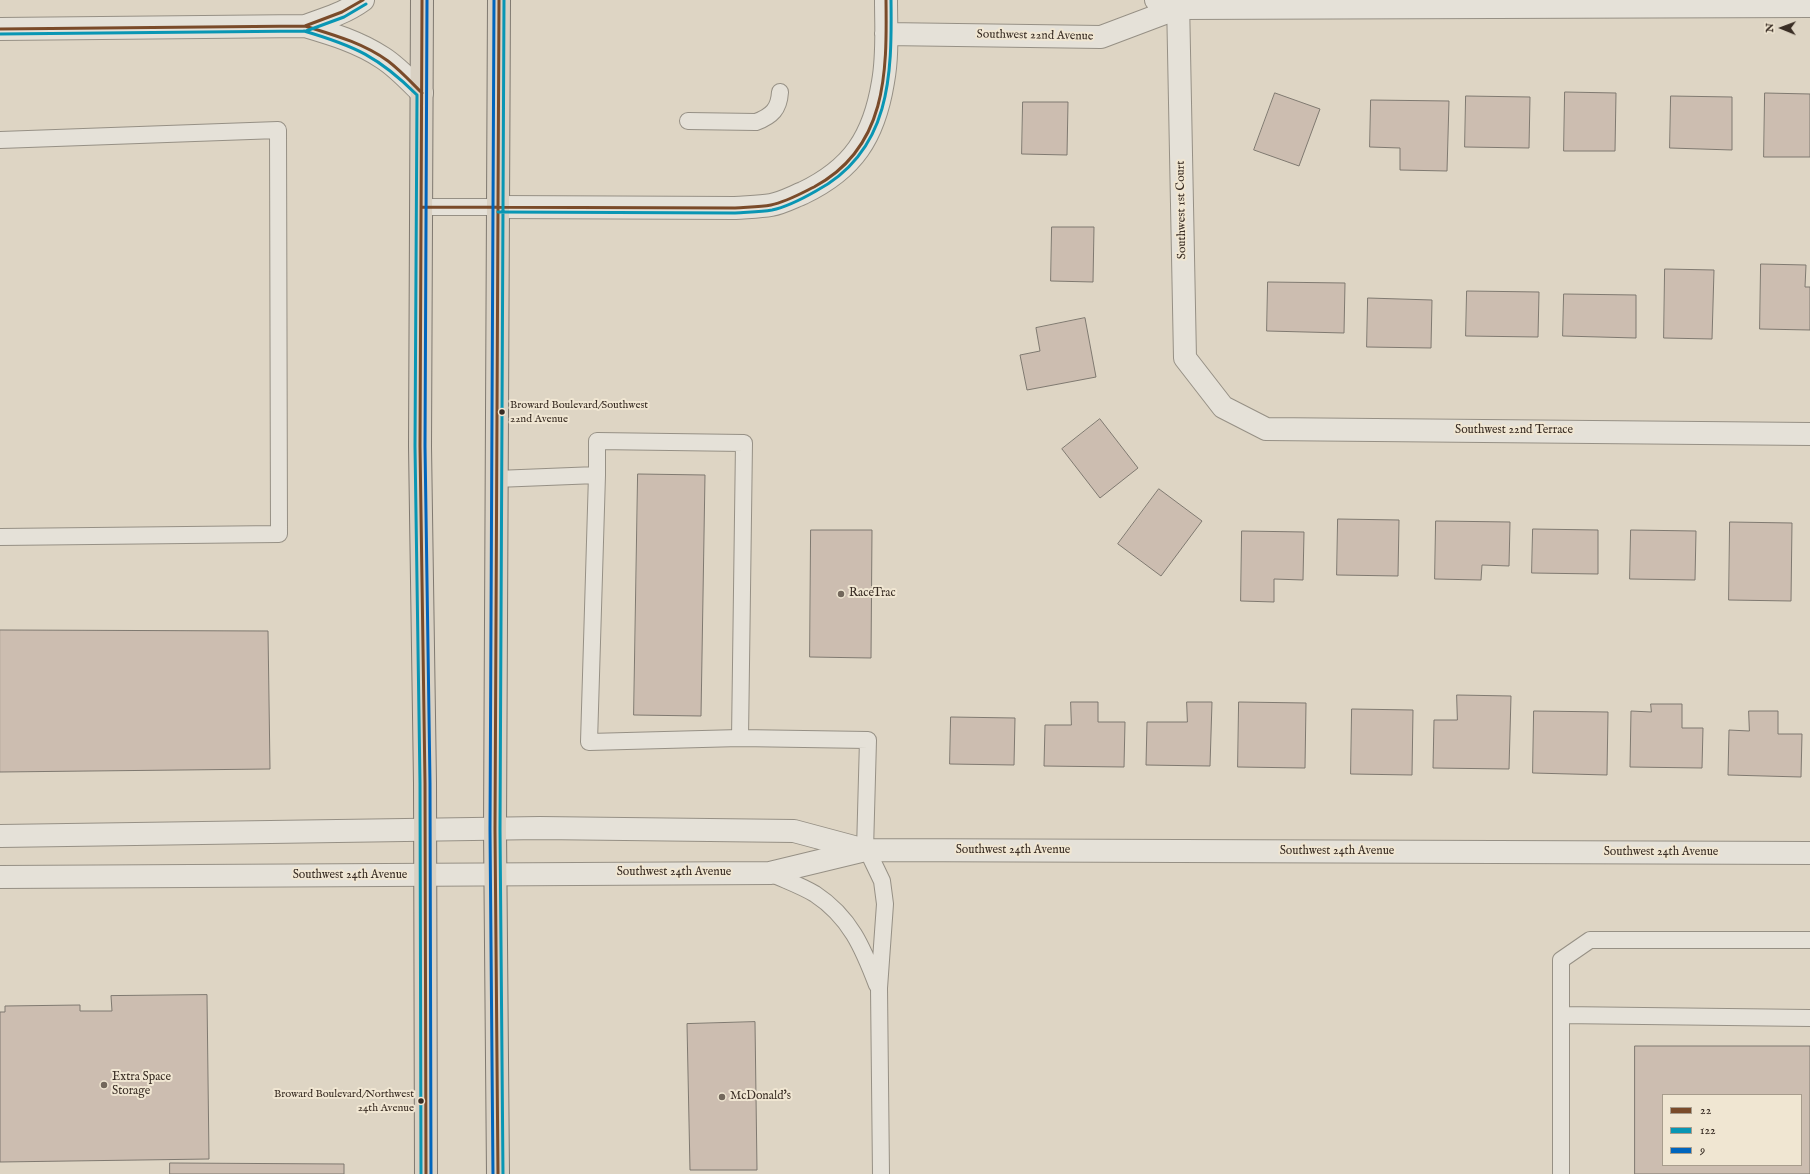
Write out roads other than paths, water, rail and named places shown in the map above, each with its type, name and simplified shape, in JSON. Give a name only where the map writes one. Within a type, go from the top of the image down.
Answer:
[{"type":"main road","points":[[422,0],[420,446],[426,830],[426,1174]]},
{"type":"main road","points":[[498,1174],[495,829],[499,0]]},
{"type":"street","points":[[0,29],[305,26],[348,10],[362,0]]},
{"type":"street","points":[[498,207],[735,208],[773,204],[789,199],[833,176],[849,162],[862,146],[871,127],[883,82],[886,34],[886,0]]},
{"type":"street","name":"Southwest 22nd Avenue","points":[[1156,0],[1178,4],[1810,6]]},
{"type":"street","name":"Southwest 22nd Avenue","points":[[886,34],[1101,37],[1178,4]]},
{"type":"street","name":"Southwest 1st Court","points":[[1178,4],[1185,358],[1223,407]]},
{"type":"street","points":[[305,26],[345,39],[368,49],[398,69],[422,93]]},
{"type":"street","name":"Southwest 22nd Terrace","points":[[1223,407],[1266,429],[1810,434]]},
{"type":"street","name":"Southwest 24th Avenue","points":[[0,836],[540,828],[794,831],[864,850]]},
{"type":"street","name":"Southwest 24th Avenue","points":[[0,877],[770,873],[864,850],[1810,853]]},
{"type":"lane","points":[[688,121],[756,122],[766,118],[777,108],[780,92]]},
{"type":"lane","points":[[0,140],[278,130],[279,534],[0,537]]},
{"type":"lane","points":[[421,207],[498,207]]},
{"type":"lane","points":[[740,738],[744,443],[597,441],[589,742],[740,738],[868,740],[864,850],[871,858],[882,881],[886,904],[878,988],[881,1174]]},
{"type":"lane","points":[[496,479],[597,475]]},
{"type":"lane","points":[[770,873],[814,894],[832,907],[850,928],[863,949],[878,988]]},
{"type":"lane","points":[[1561,1174],[1561,960],[1590,940],[1810,940]]},
{"type":"lane","points":[[1561,1015],[1810,1018]]},
{"type":"place","name":"Broward Boulevard/Southwest 22nd Avenue","points":[[502,412]]},
{"type":"place","name":"RaceTrac","points":[[841,594]]},
{"type":"place","name":"Extra Space Storage","points":[[104,1085]]},
{"type":"place","name":"McDonald's","points":[[722,1097]]},
{"type":"place","name":"Broward Boulevard/Northwest 24th Avenue","points":[[421,1101]]}]
